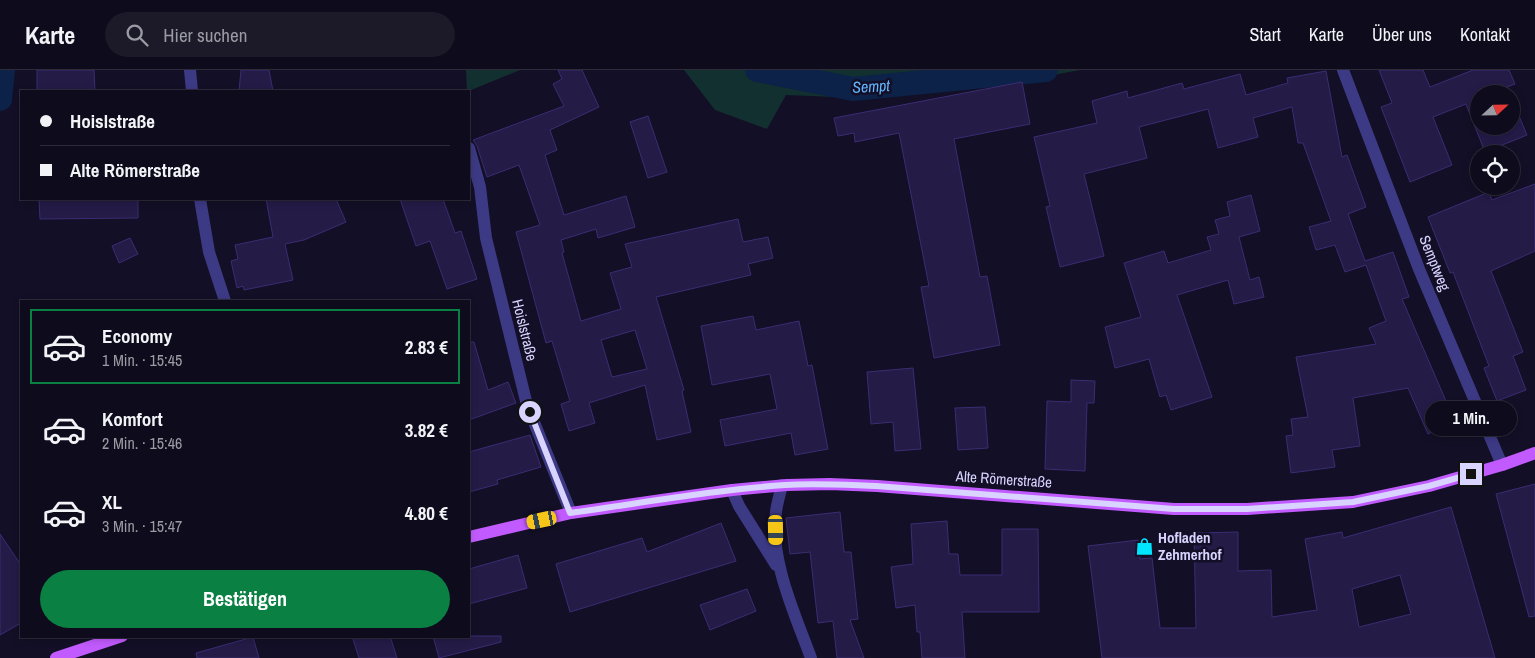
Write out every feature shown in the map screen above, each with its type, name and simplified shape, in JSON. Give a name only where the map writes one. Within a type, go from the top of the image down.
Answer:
[{"type":"main road","name":"Alte Römerstraße","points":[[470,537],[570,513],[732,490],[782,485],[830,484],[876,486],[1174,509],[1247,509],[1353,502],[1429,486],[1502,465],[1535,453]]},
{"type":"main road","points":[[56,658],[116,638]]},
{"type":"street","points":[[190,70],[192,90]]},
{"type":"street","name":"Semptweg","points":[[1343,70],[1419,269],[1502,465]]},
{"type":"street","name":"Hoislstraße","points":[[470,152],[480,188],[486,238],[527,405],[570,513]]},
{"type":"street","points":[[200,200],[209,252],[225,300]]},
{"type":"street","points":[[782,485],[776,512],[776,549],[781,572],[811,658]]},
{"type":"street","points":[[732,490],[738,506],[781,572]]},
{"type":"green space","points":[[466,70],[520,70],[470,91],[467,90]]},
{"type":"green space","points":[[684,70],[1080,70],[1031,79],[859,98],[786,95],[767,129],[715,110]]},
{"type":"building","points":[[37,70],[94,70],[95,90],[37,90]]},
{"type":"building","points":[[241,70],[269,70],[273,90],[239,90]]},
{"type":"building","points":[[558,70],[582,70],[599,107],[550,130],[557,150],[545,155],[564,215],[626,196],[635,227],[598,238],[596,229],[561,240],[564,252],[562,253],[581,321],[621,309],[610,273],[632,267],[625,244],[738,219],[743,242],[768,237],[773,258],[748,264],[751,275],[656,297],[684,390],[682,391],[691,432],[657,440],[645,385],[589,403],[595,423],[569,431],[561,404],[570,401],[552,341],[546,343],[516,232],[540,225],[519,165],[487,177],[477,146],[473,140],[564,106],[553,84],[562,79]],"holes":[[[635,330],[647,369],[612,377],[601,340]]]},
{"type":"building","points":[[1379,70],[1423,70],[1430,87],[1473,70],[1509,70],[1515,84],[1470,85],[1470,114],[1466,104],[1433,117],[1452,165],[1410,182],[1381,107],[1392,103]]},
{"type":"building","points":[[1326,71],[1342,157],[1347,155],[1366,207],[1348,214],[1365,261],[1393,252],[1409,297],[1402,299],[1455,422],[1428,434],[1408,388],[1353,398],[1360,446],[1332,450],[1335,467],[1291,473],[1286,436],[1293,435],[1291,419],[1308,417],[1296,357],[1376,344],[1369,328],[1386,321],[1366,265],[1345,272],[1335,245],[1316,250],[1309,227],[1331,221],[1303,143],[1298,143],[1292,107],[1253,118],[1258,137],[1218,148],[1208,109],[1139,127],[1147,158],[1084,174],[1104,256],[1060,267],[1046,207],[1050,206],[1034,137],[1097,123],[1092,101],[1127,91],[1128,98],[1182,83],[1184,89],[1240,74],[1246,95],[1288,83],[1287,78]]},
{"type":"building","points":[[1022,82],[1030,124],[954,139],[980,277],[987,276],[1000,345],[934,358],[921,287],[929,286],[899,133],[855,142],[854,133],[838,136],[834,118]]},
{"type":"building","points":[[648,116],[667,172],[648,178],[630,122]]},
{"type":"building","points":[[1520,118],[1527,135],[1502,145],[1482,145],[1478,135],[1520,135]]},
{"type":"building","points":[[1535,184],[1535,251],[1491,271],[1523,352],[1513,356],[1526,390],[1497,401],[1484,368],[1489,366],[1453,272],[1450,273],[1428,217],[1482,195],[1490,195],[1492,200],[1505,195],[1520,195],[1520,190]]},
{"type":"building","points":[[1251,195],[1260,231],[1239,237],[1250,280],[1259,277],[1264,297],[1234,304],[1228,280],[1177,295],[1212,397],[1171,410],[1166,395],[1160,397],[1149,359],[1115,368],[1105,327],[1141,317],[1124,263],[1164,251],[1168,263],[1211,250],[1207,237],[1219,234],[1215,220],[1230,216],[1227,202]]},
{"type":"building","points":[[39,200],[138,200],[138,218],[40,219]]},
{"type":"building","points":[[266,200],[336,200],[346,222],[304,240],[285,244],[293,280],[244,290],[243,286],[237,288],[231,261],[238,259],[235,245],[273,237]]},
{"type":"building","points":[[400,200],[443,200],[455,233],[461,231],[477,279],[447,289],[430,241],[416,246]]},
{"type":"building","points":[[130,238],[138,254],[119,263],[112,246]]},
{"type":"building","points":[[753,316],[756,330],[799,321],[808,366],[812,365],[828,449],[795,455],[791,433],[725,446],[720,420],[777,409],[770,374],[712,385],[701,326]]},
{"type":"building","points":[[470,342],[474,342],[488,390],[508,382],[516,403],[470,420]]},
{"type":"building","points":[[913,368],[921,449],[895,451],[893,422],[871,424],[867,372]]},
{"type":"building","points":[[1071,380],[1095,381],[1094,403],[1087,403],[1085,471],[1045,469],[1047,401],[1071,402]]},
{"type":"building","points":[[985,407],[988,448],[958,450],[955,408]]},
{"type":"building","points":[[530,435],[541,467],[497,480],[498,484],[470,492],[470,452]]},
{"type":"building","points":[[1535,484],[1535,616],[1529,617],[1496,494]]},
{"type":"building","points":[[1451,507],[1495,658],[1102,658],[1088,546],[1138,540],[1140,559],[1152,558],[1160,628],[1196,628],[1194,533],[1238,532],[1238,571],[1271,570],[1272,617],[1317,610],[1305,539],[1342,532],[1343,538]],"holes":[[[1400,575],[1411,614],[1359,627],[1352,589]]]},
{"type":"building","points":[[840,512],[844,552],[851,552],[858,619],[850,620],[864,658],[837,658],[833,621],[818,623],[810,552],[790,554],[786,518]]},
{"type":"building","points":[[947,521],[949,554],[958,554],[960,575],[1002,575],[1002,529],[1038,529],[1039,612],[962,612],[965,658],[922,658],[920,632],[917,632],[915,605],[896,608],[891,567],[913,564],[911,524]]},
{"type":"building","points":[[721,523],[736,561],[570,612],[556,564],[642,538],[647,552]]},
{"type":"building","points":[[0,534],[20,564],[20,624],[0,635]]},
{"type":"building","points":[[518,555],[527,588],[470,604],[470,569]]},
{"type":"building","points":[[747,589],[756,611],[710,630],[700,605]]},
{"type":"building","points":[[501,636],[501,642],[439,658],[434,638]]},
{"type":"building","points":[[253,638],[259,658],[197,658],[196,653]]},
{"type":"building","points":[[353,638],[391,638],[397,658],[359,658]]},
{"type":"waterway","name":"Sempt","points":[[0,99],[3,70]]},
{"type":"waterway","name":"Sempt","points":[[757,70],[853,89],[1046,70]]},
{"type":"place","name":"Hofladen Zehmerhof","points":[[1144,546]]},
{"type":"route","points":[[530,412],[570,513],[732,490],[787,485],[830,484],[1174,509],[1247,509],[1353,502],[1429,486],[1471,474]]}]
